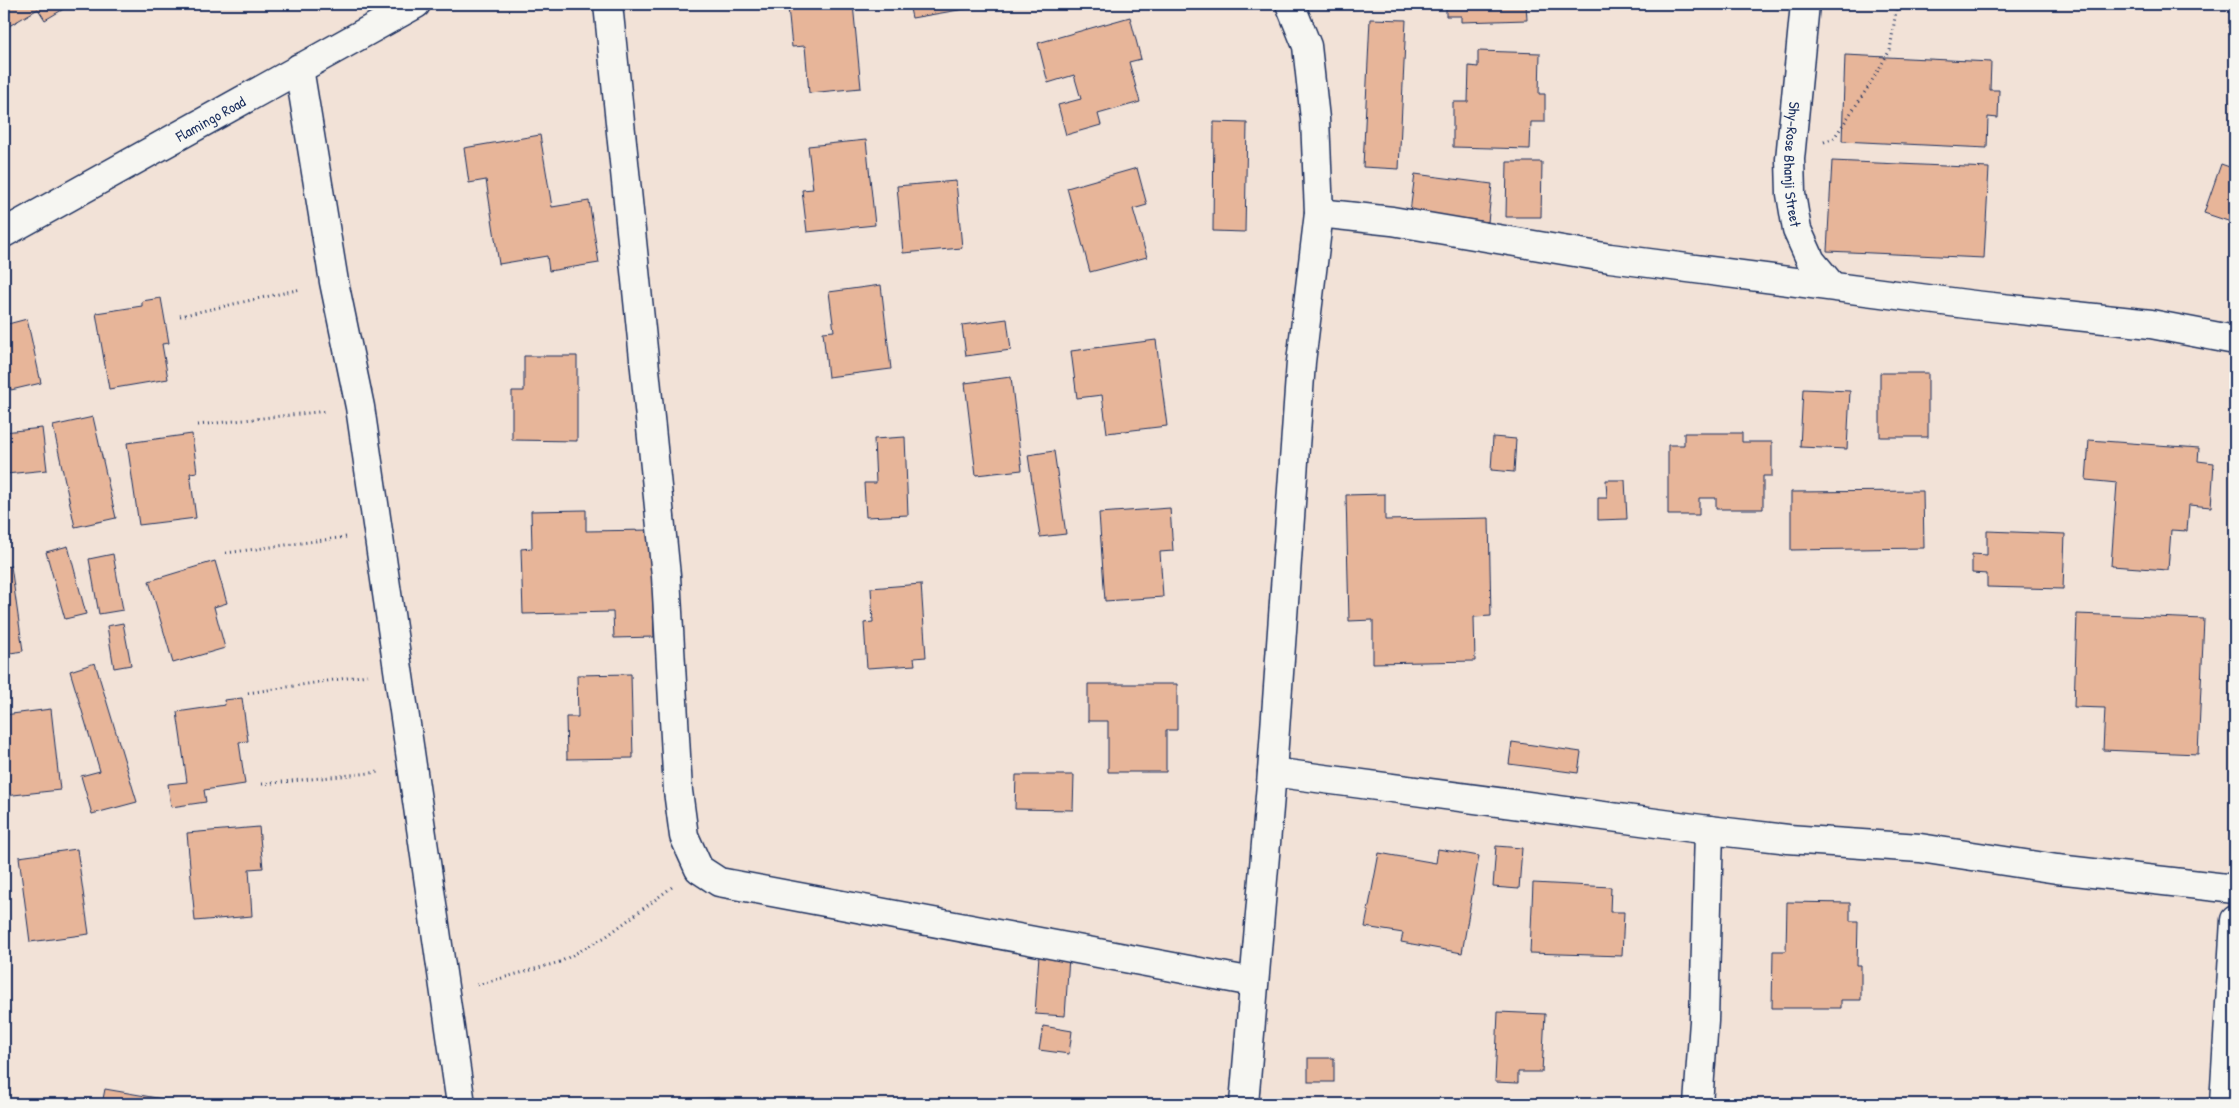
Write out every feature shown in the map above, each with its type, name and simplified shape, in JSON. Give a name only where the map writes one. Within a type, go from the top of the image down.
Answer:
[{"type":"street","name":"Flamingo Road","points":[[4,232],[416,4]]},
{"type":"street","points":[[608,4],[666,576],[678,791],[684,836],[699,869],[719,882],[727,884],[1253,982]]},
{"type":"street","points":[[1244,1104],[1272,772],[1301,362],[1319,213],[1315,119],[1307,46],[1290,4]]},
{"type":"street","name":"Shy-Rose Bhanji Street","points":[[1805,4],[1790,159],[1791,194],[1797,230],[1810,261],[1831,285]]},
{"type":"street","points":[[300,68],[334,282],[360,407],[400,670],[461,1104]]},
{"type":"street","points":[[1319,213],[1392,221],[1610,258],[1831,285],[1974,305],[2151,324],[2235,340]]},
{"type":"street","points":[[1272,772],[1709,830],[1788,839],[1920,848],[2057,869],[2235,890]]},
{"type":"street","points":[[1698,1104],[1704,1021],[1709,830]]},
{"type":"street","points":[[2224,1104],[2235,920]]},
{"type":"path","points":[[1790,159],[1834,138],[1868,89],[1890,50],[1898,4]]},
{"type":"path","points":[[180,316],[334,282]]},
{"type":"path","points":[[198,425],[360,407]]},
{"type":"path","points":[[226,553],[378,533]]},
{"type":"path","points":[[248,693],[400,670]]},
{"type":"path","points":[[262,784],[413,769]]},
{"type":"path","points":[[446,995],[560,962],[607,936],[699,869]]},
{"type":"building","points":[[4,4],[72,4],[45,20],[38,9],[4,29]]},
{"type":"building","points":[[816,4],[853,4],[861,88],[809,93],[805,46],[792,47],[788,7]]},
{"type":"building","points":[[909,4],[994,4],[912,18]]},
{"type":"building","points":[[1446,4],[1526,4],[1527,20],[1461,22],[1461,16],[1446,16]]},
{"type":"building","points":[[2235,16],[2235,32],[2228,27]]},
{"type":"building","points":[[1130,17],[1141,59],[1129,62],[1140,102],[1098,114],[1101,125],[1066,135],[1058,105],[1081,99],[1074,75],[1048,83],[1038,43]]},
{"type":"building","points":[[1370,19],[1406,20],[1399,169],[1363,167]]},
{"type":"building","points":[[1478,51],[1540,53],[1539,94],[1545,94],[1545,122],[1531,122],[1530,149],[1453,147],[1453,102],[1468,102],[1469,66],[1478,67]]},
{"type":"building","points":[[1845,55],[1991,62],[1990,90],[1999,90],[1998,118],[1988,117],[1987,148],[1842,141]]},
{"type":"building","points":[[1214,122],[1247,123],[1245,232],[1213,231]]},
{"type":"building","points":[[540,135],[552,207],[589,201],[599,263],[549,271],[547,256],[499,264],[486,180],[469,183],[464,148]]},
{"type":"building","points":[[866,140],[875,225],[807,232],[802,190],[813,189],[808,146]]},
{"type":"building","points":[[1832,161],[1989,168],[1984,258],[1827,251]]},
{"type":"building","points":[[1507,162],[1542,162],[1541,217],[1506,217]]},
{"type":"building","points":[[2221,164],[2235,169],[2234,223],[2204,213]]},
{"type":"building","points":[[1137,168],[1147,205],[1133,209],[1147,257],[1090,272],[1067,188]]},
{"type":"building","points":[[1415,174],[1492,184],[1488,222],[1410,212]]},
{"type":"building","points":[[956,181],[962,248],[903,253],[897,186]]},
{"type":"building","points":[[881,285],[891,369],[828,377],[823,332],[834,331],[829,292]]},
{"type":"building","points":[[161,298],[169,343],[162,344],[168,379],[109,389],[96,313],[142,306],[142,301]]},
{"type":"building","points":[[27,319],[41,383],[11,390],[4,355],[4,325]]},
{"type":"building","points":[[1007,319],[1011,350],[966,356],[962,325]]},
{"type":"building","points":[[1156,340],[1167,426],[1107,433],[1102,395],[1077,398],[1071,351]]},
{"type":"building","points":[[524,356],[577,356],[577,441],[512,440],[512,391],[524,391]]},
{"type":"building","points":[[1880,373],[1928,373],[1928,437],[1880,437]]},
{"type":"building","points":[[1011,377],[1022,470],[976,475],[965,383]]},
{"type":"building","points":[[1803,389],[1850,391],[1847,449],[1800,447]]},
{"type":"building","points":[[93,417],[116,518],[75,527],[53,426]]},
{"type":"building","points":[[42,428],[47,470],[6,474],[4,432]]},
{"type":"building","points":[[1684,433],[1742,433],[1742,442],[1772,442],[1772,476],[1763,476],[1763,509],[1716,509],[1716,498],[1699,498],[1699,515],[1668,515],[1668,445],[1684,445]]},
{"type":"building","points":[[192,434],[197,472],[190,473],[196,518],[139,525],[127,443]]},
{"type":"building","points":[[905,437],[908,515],[866,517],[864,483],[876,483],[874,439]]},
{"type":"building","points":[[1493,437],[1516,439],[1514,472],[1491,470]]},
{"type":"building","points":[[2089,440],[2199,448],[2198,461],[2214,463],[2211,507],[2189,505],[2187,531],[2171,530],[2168,570],[2111,566],[2117,483],[2086,480]]},
{"type":"building","points":[[1054,451],[1066,534],[1040,537],[1028,455]]},
{"type":"building","points":[[1606,480],[1625,480],[1627,519],[1598,520],[1598,498],[1607,498]]},
{"type":"building","points":[[1923,491],[1924,548],[1791,550],[1791,492]]},
{"type":"building","points":[[1385,494],[1385,520],[1489,518],[1491,616],[1474,617],[1475,661],[1373,663],[1373,620],[1349,621],[1346,495]]},
{"type":"building","points":[[1170,508],[1173,551],[1160,552],[1163,597],[1105,601],[1099,513]]},
{"type":"building","points":[[586,510],[586,531],[651,530],[654,637],[614,638],[613,612],[523,614],[521,549],[532,548],[531,511]]},
{"type":"building","points":[[1987,531],[2065,534],[2063,589],[1987,587],[1987,574],[1972,573],[1972,554],[1987,555]]},
{"type":"building","points":[[68,546],[86,614],[65,619],[46,552]]},
{"type":"building","points":[[113,554],[123,610],[99,614],[89,559]]},
{"type":"building","points":[[215,561],[227,603],[214,607],[225,648],[173,663],[149,581]]},
{"type":"building","points":[[11,566],[23,651],[4,654],[4,567]]},
{"type":"building","points":[[921,584],[926,657],[914,658],[915,665],[867,668],[864,623],[873,622],[871,588]]},
{"type":"building","points":[[2077,614],[2204,619],[2198,754],[2103,750],[2105,708],[2074,707]]},
{"type":"building","points":[[123,623],[131,665],[114,668],[107,626]]},
{"type":"building","points":[[95,663],[137,802],[92,814],[81,776],[100,771],[70,671]]},
{"type":"building","points":[[631,674],[633,758],[567,759],[566,717],[578,717],[577,675]]},
{"type":"building","points":[[1088,684],[1177,684],[1177,730],[1166,730],[1166,772],[1108,772],[1108,721],[1088,721]]},
{"type":"building","points":[[242,698],[248,741],[239,742],[245,784],[204,790],[206,802],[171,807],[168,784],[187,782],[177,712],[225,705],[224,700]]},
{"type":"building","points":[[51,709],[60,790],[4,796],[4,715]]},
{"type":"building","points":[[1512,742],[1581,752],[1578,773],[1509,764]]},
{"type":"building","points":[[1016,775],[1074,775],[1073,810],[1015,809]]},
{"type":"building","points":[[259,827],[263,868],[249,869],[252,916],[195,921],[187,833]]},
{"type":"building","points":[[1496,846],[1522,848],[1519,889],[1493,887]]},
{"type":"building","points":[[77,849],[89,934],[30,942],[19,857]]},
{"type":"building","points":[[1438,849],[1479,856],[1462,953],[1401,942],[1403,933],[1365,927],[1379,853],[1436,863]]},
{"type":"building","points":[[1533,883],[1611,887],[1610,912],[1624,912],[1622,956],[1530,953]]},
{"type":"building","points":[[1787,902],[1850,903],[1850,921],[1858,921],[1857,965],[1861,965],[1861,1000],[1841,1000],[1841,1008],[1772,1008],[1773,951],[1786,951]]},
{"type":"building","points":[[1039,955],[1069,957],[1065,1016],[1035,1014]]},
{"type":"building","points":[[1498,1012],[1545,1014],[1542,1072],[1518,1072],[1518,1083],[1495,1082]]},
{"type":"building","points":[[1043,1026],[1072,1031],[1069,1054],[1039,1050]]},
{"type":"building","points":[[1308,1058],[1334,1058],[1334,1082],[1308,1082]]},
{"type":"building","points":[[105,1089],[180,1102],[179,1104],[102,1104]]},
{"type":"building","points":[[719,1098],[720,1104],[690,1104],[690,1099]]}]
